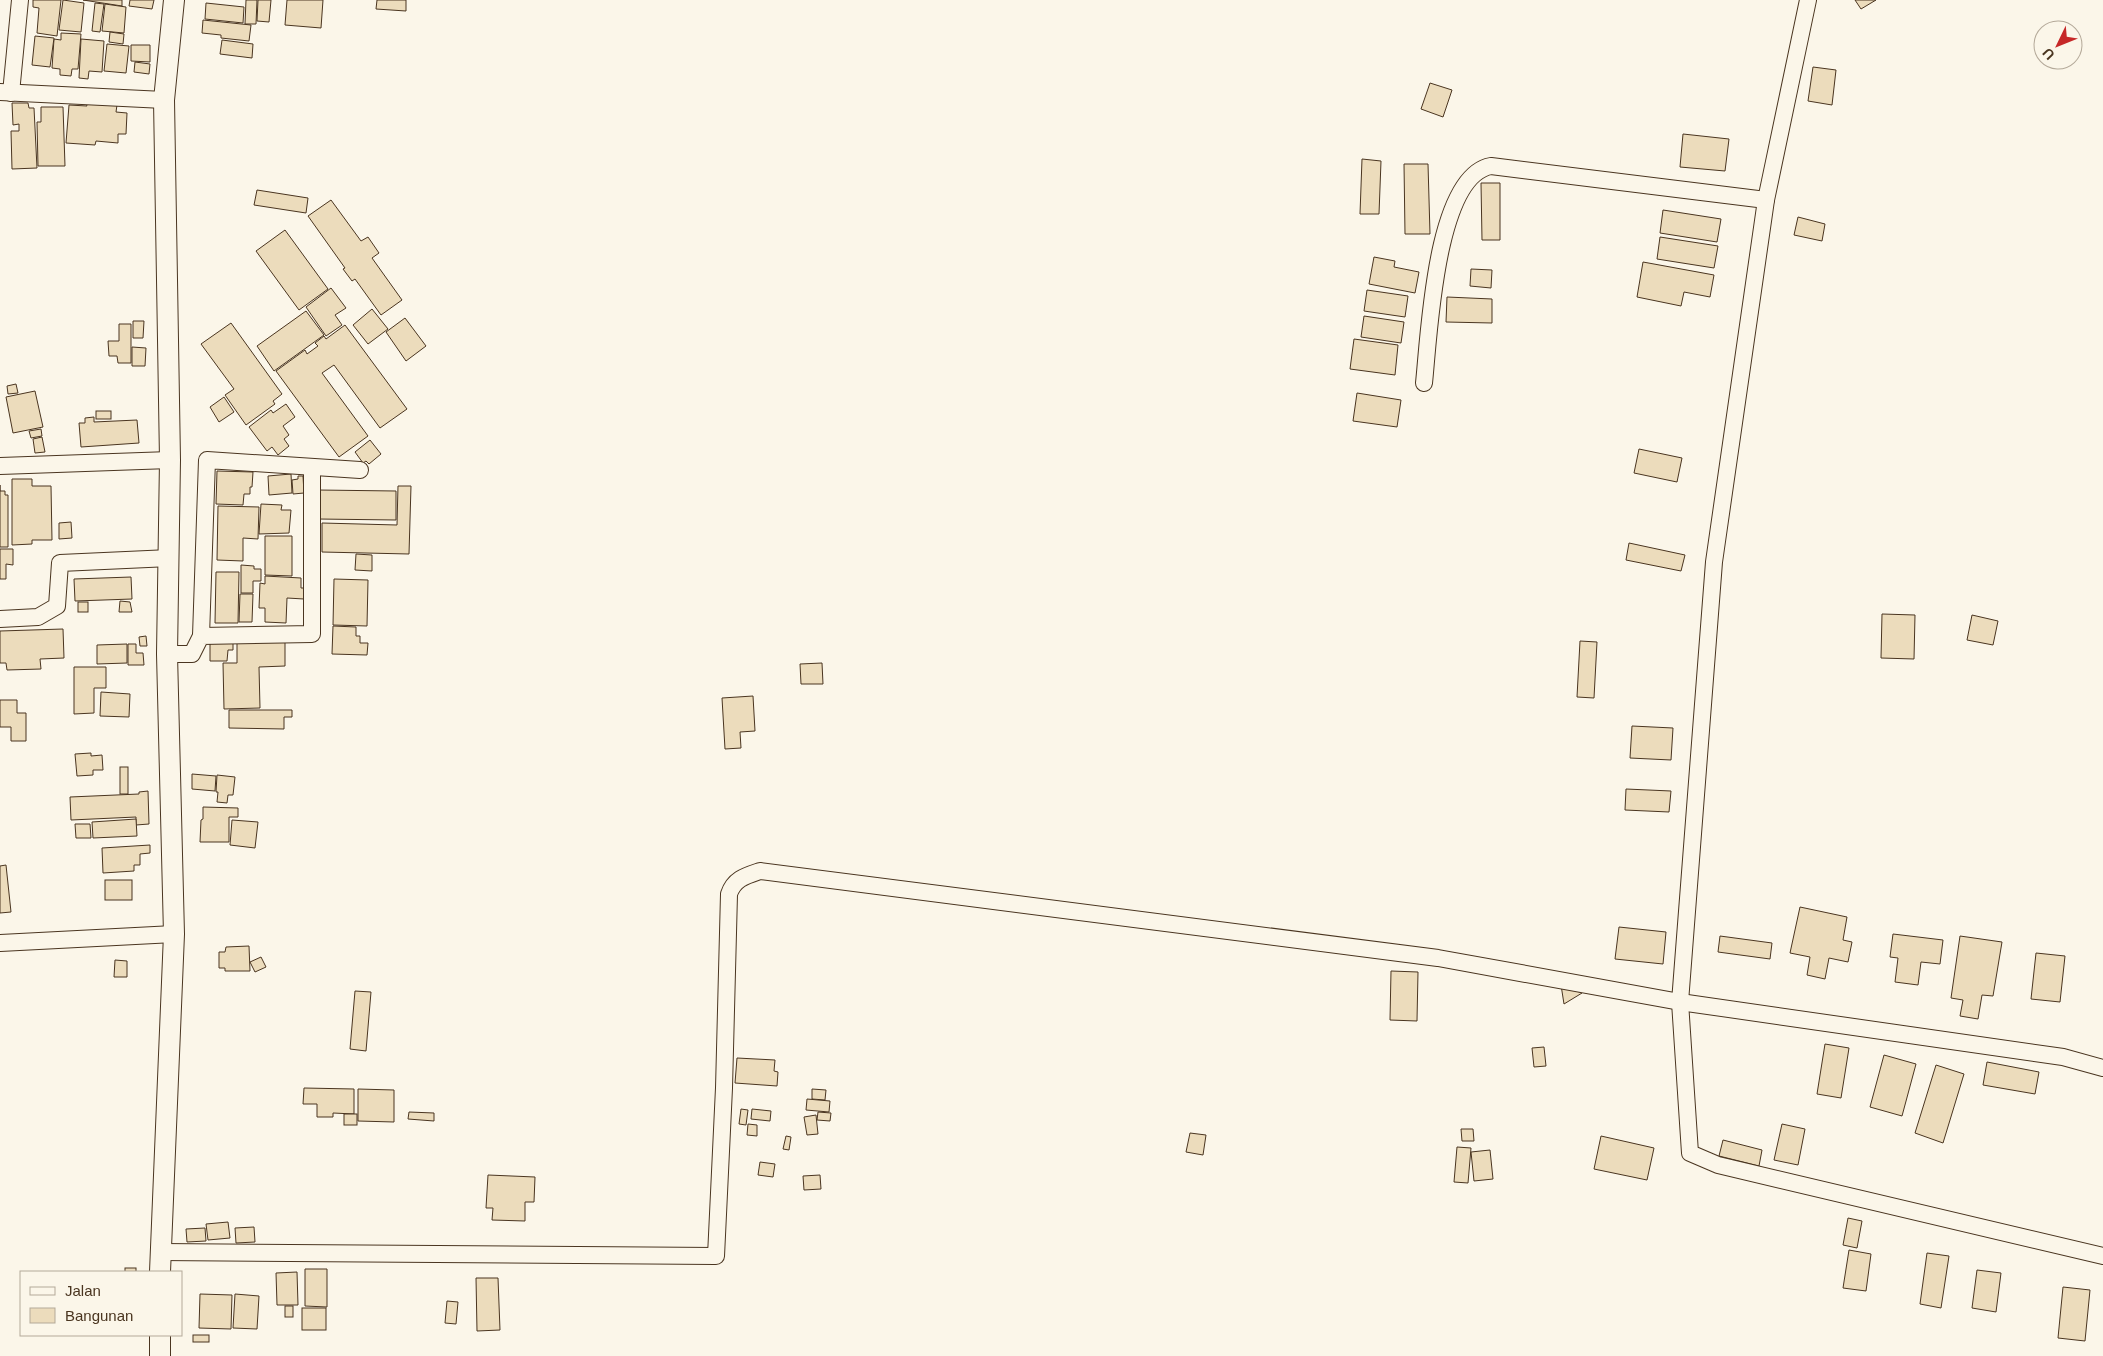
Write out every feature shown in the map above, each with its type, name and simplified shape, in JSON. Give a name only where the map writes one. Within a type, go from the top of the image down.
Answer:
[{"type":"street","points":[[20,0],[6,93],[164,100]]},
{"type":"street","points":[[160,1271],[174,934],[167,654],[170,558],[170,460],[164,100],[174,0]]},
{"type":"street","points":[[1808,0],[1766,200],[1714,562],[1680,1002],[1690,1153],[1718,1165],[2103,1256]]},
{"type":"street","points":[[1424,382],[1436,280],[1444,232],[1459,195],[1471,177],[1480,170],[1491,166],[1766,200]]},
{"type":"street","points":[[0,466],[170,460]]},
{"type":"street","points":[[167,654],[192,654],[201,636],[207,460],[360,470]]},
{"type":"street","points":[[201,636],[312,634],[312,466]]},
{"type":"street","points":[[0,619],[38,618],[57,606],[60,563],[170,558]]},
{"type":"street","points":[[160,1252],[716,1256],[724,1088],[729,894],[732,884],[743,876],[760,871],[1438,958],[1680,1002],[2063,1057],[2103,1068]]},
{"type":"street","points":[[0,943],[174,934]]},
{"type":"street","points":[[160,1336],[160,1356]]},
{"type":"building","points":[[33,0],[61,0],[57,36],[37,33],[39,8],[33,7]]},
{"type":"building","points":[[63,0],[84,3],[81,32],[59,30]]},
{"type":"building","points":[[83,0],[122,0],[122,6]]},
{"type":"building","points":[[130,0],[154,0],[152,9],[129,6]]},
{"type":"building","points":[[246,0],[257,0],[256,24],[245,24]]},
{"type":"building","points":[[258,0],[271,0],[269,22],[257,21]]},
{"type":"building","points":[[287,0],[323,0],[321,28],[285,25]]},
{"type":"building","points":[[377,0],[406,0],[406,11],[376,9]]},
{"type":"building","points":[[1855,0],[1876,0],[1861,9]]},
{"type":"building","points":[[95,3],[104,4],[100,32],[92,31]]},
{"type":"building","points":[[206,3],[244,7],[243,23],[205,19]]},
{"type":"building","points":[[105,4],[126,7],[124,33],[102,31]]},
{"type":"building","points":[[203,20],[251,25],[249,41],[221,38],[221,35],[202,33]]},
{"type":"building","points":[[110,32],[124,34],[123,44],[109,42]]},
{"type":"building","points":[[61,33],[81,34],[78,69],[72,69],[71,76],[60,75],[60,69],[52,68],[54,39],[61,40]]},
{"type":"building","points":[[35,36],[54,38],[50,67],[32,65]]},
{"type":"building","points":[[81,39],[104,41],[102,72],[89,71],[88,79],[79,78]]},
{"type":"building","points":[[222,40],[253,44],[252,58],[220,54]]},
{"type":"building","points":[[107,44],[129,46],[126,73],[104,71]]},
{"type":"building","points":[[131,45],[150,45],[150,62],[131,61]]},
{"type":"building","points":[[135,62],[150,64],[149,74],[134,72]]},
{"type":"building","points":[[1813,67],[1836,70],[1832,105],[1808,101]]},
{"type":"building","points":[[1430,83],[1452,90],[1443,117],[1421,109]]},
{"type":"building","points":[[12,103],[28,103],[29,108],[34,108],[37,168],[12,169],[11,131],[19,131],[19,124],[13,125]]},
{"type":"building","points":[[86,103],[117,105],[116,112],[127,113],[126,134],[118,134],[118,143],[96,141],[95,145],[66,143],[69,105],[87,106]]},
{"type":"building","points":[[41,107],[63,107],[65,166],[38,166],[37,122],[41,122]]},
{"type":"building","points":[[1683,134],[1729,139],[1725,171],[1680,167]]},
{"type":"building","points":[[1362,159],[1381,161],[1379,214],[1360,214]]},
{"type":"building","points":[[1404,164],[1428,164],[1430,234],[1405,234]]},
{"type":"building","points":[[1481,183],[1500,183],[1500,240],[1482,240]]},
{"type":"building","points":[[257,190],[308,198],[306,213],[254,205]]},
{"type":"building","points":[[331,200],[361,241],[368,237],[379,253],[372,258],[402,300],[381,315],[355,279],[352,281],[343,269],[345,268],[308,216]]},
{"type":"building","points":[[1663,210],[1721,219],[1717,242],[1660,233]]},
{"type":"building","points":[[1798,217],[1825,224],[1822,241],[1794,235]]},
{"type":"building","points":[[285,230],[328,289],[299,310],[256,251]]},
{"type":"building","points":[[1660,237],[1718,246],[1714,268],[1657,259]]},
{"type":"building","points":[[1374,257],[1395,261],[1394,267],[1419,272],[1415,293],[1369,284]]},
{"type":"building","points":[[1643,262],[1714,275],[1710,297],[1684,292],[1681,306],[1637,297]]},
{"type":"building","points":[[1471,269],[1492,270],[1491,288],[1470,286]]},
{"type":"building","points":[[331,288],[346,308],[335,315],[342,325],[326,336],[306,307]]},
{"type":"building","points":[[1367,290],[1408,296],[1405,317],[1364,311]]},
{"type":"building","points":[[1447,297],[1492,299],[1492,323],[1446,322]]},
{"type":"building","points":[[372,309],[388,329],[368,344],[353,325]]},
{"type":"building","points":[[306,311],[324,335],[274,371],[257,346]]},
{"type":"building","points":[[1364,316],[1404,322],[1401,343],[1361,337]]},
{"type":"building","points":[[405,318],[426,346],[406,361],[386,332]]},
{"type":"building","points":[[133,321],[144,321],[143,338],[133,338]]},
{"type":"building","points":[[231,323],[282,394],[273,401],[275,404],[246,425],[225,395],[234,389],[201,344]]},
{"type":"building","points":[[119,324],[131,324],[131,363],[118,363],[117,356],[109,356],[108,341],[119,341]]},
{"type":"building","points":[[345,325],[407,409],[380,428],[334,365],[322,373],[368,436],[339,457],[276,371],[305,350],[307,354],[318,346],[315,343],[324,336],[326,339]]},
{"type":"building","points":[[1354,339],[1398,345],[1395,375],[1350,369]]},
{"type":"building","points":[[132,347],[146,348],[145,366],[132,366]]},
{"type":"building","points":[[16,384],[18,393],[8,394],[7,386]]},
{"type":"building","points":[[35,391],[43,427],[13,433],[6,397]]},
{"type":"building","points":[[1357,393],[1401,400],[1397,427],[1353,421]]},
{"type":"building","points":[[224,397],[234,412],[219,422],[210,407]]},
{"type":"building","points":[[286,404],[295,417],[283,426],[289,435],[284,439],[289,446],[278,455],[272,447],[267,451],[249,427],[271,410],[273,413]]},
{"type":"building","points":[[96,411],[111,411],[111,419],[96,419]]},
{"type":"building","points":[[94,417],[94,422],[137,420],[139,443],[81,447],[79,423],[85,423],[85,418]]},
{"type":"building","points":[[41,429],[42,436],[31,438],[29,431]]},
{"type":"building","points":[[42,437],[45,452],[35,453],[33,439]]},
{"type":"building","points":[[370,440],[381,454],[369,464],[366,461],[363,463],[355,452]]},
{"type":"building","points":[[1639,449],[1682,458],[1677,482],[1634,473]]},
{"type":"building","points":[[217,471],[253,472],[250,494],[244,494],[243,505],[216,504]]},
{"type":"building","points":[[291,474],[292,493],[269,495],[268,476]]},
{"type":"building","points":[[298,476],[303,476],[304,493],[293,494],[292,480],[298,479]]},
{"type":"building","points":[[12,479],[32,479],[32,486],[51,486],[52,540],[32,540],[32,544],[12,545]]},
{"type":"building","points":[[398,486],[411,486],[409,554],[322,552],[322,523],[397,525]]},
{"type":"building","points":[[318,490],[396,491],[396,520],[318,519]]},
{"type":"building","points":[[0,491],[5,491],[5,495],[8,495],[8,547],[0,547]]},
{"type":"building","points":[[261,504],[282,505],[281,510],[291,510],[289,533],[259,534]]},
{"type":"building","points":[[218,506],[259,507],[258,539],[243,538],[243,561],[217,560]]},
{"type":"building","points":[[71,522],[72,538],[59,539],[59,523]]},
{"type":"building","points":[[265,536],[292,536],[292,576],[265,575]]},
{"type":"building","points":[[1629,543],[1685,555],[1681,571],[1626,560]]},
{"type":"building","points":[[0,549],[13,549],[13,565],[6,564],[6,579],[0,579]]},
{"type":"building","points":[[356,554],[372,555],[372,571],[355,570]]},
{"type":"building","points":[[241,565],[254,566],[254,569],[261,569],[261,581],[253,581],[253,593],[241,593]]},
{"type":"building","points":[[216,572],[239,572],[238,623],[215,623]]},
{"type":"building","points":[[265,576],[301,578],[301,588],[305,588],[304,599],[287,598],[286,623],[265,622],[265,608],[259,608],[260,583],[265,584]]},
{"type":"building","points":[[131,577],[132,599],[75,601],[74,579]]},
{"type":"building","points":[[334,579],[368,580],[367,626],[333,625]]},
{"type":"building","points":[[240,594],[253,594],[252,622],[239,622]]},
{"type":"building","points":[[120,601],[130,602],[132,612],[119,612]]},
{"type":"building","points":[[78,602],[88,602],[88,612],[78,612]]},
{"type":"building","points":[[1882,614],[1915,615],[1914,659],[1881,658]]},
{"type":"building","points":[[1972,615],[1998,621],[1993,645],[1967,640]]},
{"type":"building","points":[[333,626],[356,627],[356,636],[360,636],[360,643],[368,643],[367,655],[332,654]]},
{"type":"building","points":[[63,629],[64,658],[40,659],[41,669],[7,670],[6,663],[0,663],[0,631]]},
{"type":"building","points":[[146,636],[147,646],[140,646],[139,637]]},
{"type":"building","points":[[210,640],[233,642],[233,650],[228,650],[227,661],[210,661]]},
{"type":"building","points":[[285,641],[285,666],[259,667],[260,708],[224,709],[223,663],[237,663],[237,642]]},
{"type":"building","points":[[1580,641],[1597,642],[1594,698],[1577,697]]},
{"type":"building","points":[[127,644],[127,663],[97,664],[97,645]]},
{"type":"building","points":[[128,644],[136,644],[136,653],[143,653],[144,665],[128,665]]},
{"type":"building","points":[[822,663],[823,684],[801,684],[800,664]]},
{"type":"building","points":[[74,667],[106,667],[106,688],[94,688],[94,713],[74,714]]},
{"type":"building","points":[[101,692],[130,694],[129,717],[100,716]]},
{"type":"building","points":[[753,696],[755,731],[740,732],[741,748],[725,749],[722,698]]},
{"type":"building","points":[[0,700],[17,700],[17,713],[26,713],[26,741],[11,741],[11,727],[0,727]]},
{"type":"building","points":[[229,710],[292,710],[292,717],[284,717],[284,729],[229,728]]},
{"type":"building","points":[[1632,726],[1673,728],[1671,760],[1630,758]]},
{"type":"building","points":[[91,753],[91,756],[102,755],[103,770],[93,770],[93,775],[77,776],[75,754]]},
{"type":"building","points":[[120,767],[128,767],[128,794],[120,794]]},
{"type":"building","points":[[192,774],[216,776],[215,791],[192,789]]},
{"type":"building","points":[[217,775],[235,777],[233,795],[228,795],[227,803],[217,802]]},
{"type":"building","points":[[1626,789],[1671,791],[1669,812],[1625,810]]},
{"type":"building","points":[[148,791],[149,824],[136,825],[136,817],[71,820],[70,797],[139,794],[139,792]]},
{"type":"building","points":[[203,807],[238,808],[238,817],[229,817],[229,842],[200,842]]},
{"type":"building","points":[[136,819],[137,836],[93,838],[92,822]]},
{"type":"building","points":[[232,820],[258,822],[255,848],[230,845]]},
{"type":"building","points":[[75,824],[90,824],[91,838],[76,838]]},
{"type":"building","points":[[150,845],[150,853],[140,854],[140,865],[134,865],[134,871],[103,873],[102,848]]},
{"type":"building","points":[[6,865],[11,912],[0,913],[0,866]]},
{"type":"building","points":[[105,880],[132,880],[132,900],[105,900]]},
{"type":"building","points":[[1800,907],[1847,917],[1843,940],[1852,942],[1848,962],[1829,958],[1825,979],[1807,975],[1810,957],[1790,953]]},
{"type":"building","points":[[1619,927],[1666,932],[1663,964],[1615,959]]},
{"type":"building","points":[[1893,934],[1943,940],[1940,964],[1921,962],[1918,985],[1895,982],[1898,958],[1890,957]]},
{"type":"building","points":[[1720,936],[1772,943],[1770,959],[1718,952]]},
{"type":"building","points":[[1960,936],[2002,942],[1993,996],[1982,995],[1978,1019],[1960,1016],[1963,1000],[1951,998]]},
{"type":"building","points":[[249,946],[250,971],[225,971],[225,968],[219,968],[219,952],[225,952],[226,947]]},
{"type":"building","points":[[2036,953],[2065,956],[2060,1002],[2031,999]]},
{"type":"building","points":[[261,957],[266,967],[255,972],[250,962]]},
{"type":"building","points":[[115,960],[127,961],[127,977],[114,977]]},
{"type":"building","points":[[1391,971],[1418,972],[1417,1021],[1390,1020]]},
{"type":"building","points":[[1561,985],[1582,993],[1564,1004]]},
{"type":"building","points":[[355,991],[371,992],[366,1051],[350,1049]]},
{"type":"building","points":[[1825,1044],[1849,1048],[1841,1098],[1817,1094]]},
{"type":"building","points":[[1544,1047],[1546,1066],[1534,1067],[1532,1048]]},
{"type":"building","points":[[1884,1055],[1916,1064],[1902,1116],[1870,1107]]},
{"type":"building","points":[[737,1058],[775,1060],[774,1071],[778,1072],[777,1086],[735,1083]]},
{"type":"building","points":[[1987,1062],[2039,1072],[2035,1094],[1983,1085]]},
{"type":"building","points":[[1936,1065],[1964,1074],[1943,1143],[1915,1133]]},
{"type":"building","points":[[304,1088],[354,1089],[354,1114],[333,1113],[333,1117],[317,1117],[317,1104],[303,1104]]},
{"type":"building","points":[[358,1089],[394,1090],[394,1122],[358,1121]]},
{"type":"building","points":[[812,1089],[826,1090],[825,1100],[812,1099]]},
{"type":"building","points":[[807,1099],[830,1101],[829,1112],[806,1110]]},
{"type":"building","points":[[741,1109],[748,1110],[746,1125],[739,1124]]},
{"type":"building","points":[[752,1109],[771,1111],[770,1121],[751,1119]]},
{"type":"building","points":[[409,1112],[434,1113],[434,1121],[408,1119]]},
{"type":"building","points":[[818,1112],[831,1113],[830,1121],[817,1120]]},
{"type":"building","points":[[344,1114],[357,1114],[357,1125],[344,1125]]},
{"type":"building","points":[[816,1115],[818,1134],[807,1135],[804,1117]]},
{"type":"building","points":[[748,1124],[757,1125],[757,1136],[747,1135]]},
{"type":"building","points":[[1782,1124],[1805,1129],[1798,1165],[1774,1160]]},
{"type":"building","points":[[1461,1129],[1473,1129],[1474,1141],[1462,1141]]},
{"type":"building","points":[[1190,1133],[1206,1135],[1203,1155],[1186,1152]]},
{"type":"building","points":[[786,1136],[791,1137],[789,1150],[783,1149]]},
{"type":"building","points":[[1601,1136],[1654,1148],[1647,1180],[1594,1169]]},
{"type":"building","points":[[1723,1140],[1762,1150],[1759,1166],[1719,1156]]},
{"type":"building","points":[[1457,1147],[1471,1148],[1468,1183],[1454,1182]]},
{"type":"building","points":[[1490,1150],[1493,1179],[1474,1181],[1471,1152]]},
{"type":"building","points":[[760,1162],[775,1164],[773,1177],[758,1175]]},
{"type":"building","points":[[488,1175],[535,1177],[534,1202],[525,1202],[525,1221],[492,1220],[493,1208],[486,1208]]},
{"type":"building","points":[[820,1175],[821,1189],[804,1190],[803,1176]]},
{"type":"building","points":[[1848,1218],[1862,1221],[1857,1248],[1843,1245]]},
{"type":"building","points":[[228,1222],[230,1238],[208,1240],[206,1224]]},
{"type":"building","points":[[254,1227],[255,1242],[236,1243],[235,1228]]},
{"type":"building","points":[[205,1228],[206,1241],[187,1242],[186,1229]]},
{"type":"building","points":[[1849,1250],[1871,1254],[1866,1291],[1843,1288]]},
{"type":"building","points":[[1927,1253],[1949,1256],[1941,1308],[1920,1304]]},
{"type":"building","points":[[125,1268],[136,1268],[136,1271],[125,1271]]},
{"type":"building","points":[[305,1269],[327,1269],[327,1307],[305,1306]]},
{"type":"building","points":[[1977,1270],[2001,1273],[1996,1312],[1972,1308]]},
{"type":"building","points":[[297,1272],[298,1305],[277,1305],[276,1273]]},
{"type":"building","points":[[476,1278],[498,1278],[500,1330],[477,1331]]},
{"type":"building","points":[[2063,1287],[2090,1290],[2085,1341],[2058,1338]]},
{"type":"building","points":[[200,1294],[232,1295],[231,1329],[199,1328]]},
{"type":"building","points":[[235,1294],[259,1296],[257,1329],[233,1328]]},
{"type":"building","points":[[447,1301],[458,1302],[456,1324],[445,1323]]},
{"type":"building","points":[[285,1306],[293,1306],[293,1317],[285,1317]]},
{"type":"building","points":[[302,1308],[326,1308],[326,1330],[302,1330]]},
{"type":"building","points":[[193,1335],[209,1335],[209,1342],[193,1342]]}]
